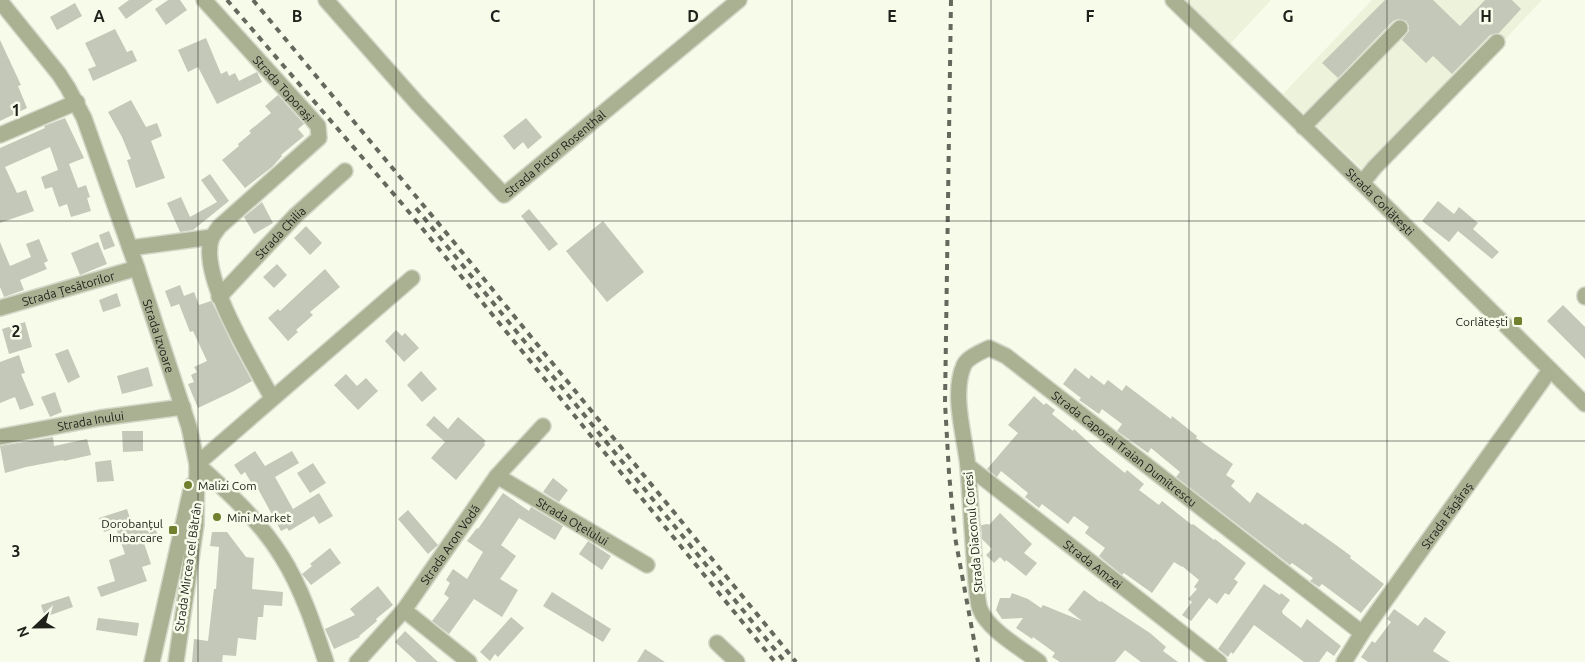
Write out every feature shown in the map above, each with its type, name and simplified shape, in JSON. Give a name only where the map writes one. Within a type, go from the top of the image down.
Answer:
[{"type":"street","name":"Strada Toporași","points":[[204,0],[311,118],[319,132],[319,138],[219,227],[212,238]]},
{"type":"street","name":"Strada Pictor Rosenthal","points":[[326,0],[417,104],[504,195],[739,0]]},
{"type":"street","name":"Strada Corlătești","points":[[1173,0],[1362,183],[1585,404]]},
{"type":"street","name":"Strada Izvoare","points":[[0,1],[59,74],[77,102],[92,139],[137,268],[183,407],[197,464]]},
{"type":"street","points":[[1303,127],[1400,28]]},
{"type":"street","points":[[1362,183],[1375,167],[1497,42]]},
{"type":"street","points":[[0,135],[77,102]]},
{"type":"street","name":"Strada Chilia","points":[[219,297],[296,215],[345,172]]},
{"type":"street","points":[[130,248],[212,238],[210,250],[211,263],[219,297],[272,398]]},
{"type":"street","name":"Strada Țesătorilor","points":[[0,308],[137,268]]},
{"type":"street","points":[[326,662],[304,602],[282,557],[231,495],[197,464],[412,278]]},
{"type":"street","name":"Strada Caporal Traian Dumitrescu","points":[[968,466],[959,397],[959,382],[965,363],[989,348],[1006,356],[1362,633]]},
{"type":"street","name":"Strada Făgăraș","points":[[1345,662],[1362,633],[1550,370]]},
{"type":"street","name":"Strada Inului","points":[[0,436],[100,418],[183,407]]},
{"type":"street","name":"Strada Aron Vodă","points":[[357,662],[404,610],[497,476],[543,426]]},
{"type":"street","name":"Strada Mircea cel Bătrân","points":[[152,662],[185,510],[197,464]]},
{"type":"street","name":"Strada Mircea cel Bătrân","points":[[176,662],[196,525],[197,464]]},
{"type":"street","name":"Strada Diaconul Coresi","points":[[968,466],[973,546],[980,609],[994,628],[1039,662]]},
{"type":"street","name":"Strada Amzei","points":[[968,466],[1219,662]]},
{"type":"street","name":"Strada Oțelului","points":[[497,476],[646,565]]},
{"type":"street","points":[[404,610],[469,662]]},
{"type":"street","points":[[717,643],[737,662]]},
{"type":"shaded area","points":[[1183,0],[1271,0],[1229,45]]},
{"type":"shaded area","points":[[1372,0],[1542,0],[1373,179],[1283,94]]},
{"type":"building","points":[[129,0],[153,0],[126,19],[118,8]]},
{"type":"building","points":[[168,0],[180,0],[187,10],[166,25],[155,9]]},
{"type":"building","points":[[1385,0],[1433,0],[1460,26],[1485,0],[1512,0],[1521,9],[1499,33],[1490,35],[1452,74],[1433,56],[1426,63],[1402,40],[1409,31],[1409,26],[1406,21],[1398,19],[1393,21],[1338,78],[1322,63]]},
{"type":"building","points":[[75,3],[82,16],[57,30],[50,17]]},
{"type":"building","points":[[115,29],[127,52],[132,50],[137,61],[93,81],[88,69],[96,66],[85,43]]},
{"type":"building","points":[[206,38],[221,74],[227,71],[229,76],[235,73],[239,81],[257,72],[262,82],[217,104],[198,67],[188,72],[178,50]]},
{"type":"building","points":[[0,40],[21,85],[18,86],[27,108],[0,121]]},
{"type":"building","points":[[278,95],[304,124],[298,129],[304,136],[281,155],[272,167],[245,188],[222,160],[239,146],[238,144],[251,133],[249,131],[271,113],[265,106]]},
{"type":"building","points":[[131,100],[146,127],[157,123],[162,136],[151,141],[165,178],[136,188],[127,160],[131,159],[122,137],[108,112]]},
{"type":"building","points":[[65,118],[84,158],[69,164],[78,188],[86,185],[90,197],[87,198],[91,211],[71,217],[67,204],[59,207],[52,187],[45,189],[41,177],[58,170],[50,147],[5,167],[17,193],[26,190],[34,211],[0,223],[0,148],[45,128],[44,126]]},
{"type":"building","points":[[526,118],[542,137],[528,149],[523,142],[514,150],[503,136]]},
{"type":"building","points":[[210,174],[229,201],[193,230],[180,232],[167,203],[181,197],[190,217],[217,202],[201,180]]},
{"type":"building","points":[[1438,201],[1454,214],[1459,207],[1478,223],[1473,229],[1499,252],[1492,259],[1458,231],[1449,242],[1422,221]]},
{"type":"building","points":[[262,202],[273,223],[254,234],[244,217]]},
{"type":"building","points":[[529,209],[558,244],[549,251],[521,216]]},
{"type":"building","points":[[603,221],[644,272],[607,302],[566,251]]},
{"type":"building","points":[[306,226],[322,243],[310,255],[294,238]]},
{"type":"building","points":[[109,231],[115,246],[104,250],[99,235]]},
{"type":"building","points":[[39,239],[48,261],[44,263],[47,269],[20,280],[24,290],[4,297],[0,287],[0,242],[10,266],[31,257],[26,244]]},
{"type":"building","points":[[98,242],[107,264],[80,275],[71,253]]},
{"type":"building","points":[[277,264],[287,275],[274,288],[263,277]]},
{"type":"building","points":[[325,269],[340,287],[310,312],[313,315],[296,330],[298,332],[288,341],[268,318],[278,309],[280,311]]},
{"type":"building","points":[[180,285],[184,296],[194,292],[199,305],[211,301],[252,381],[198,408],[188,384],[194,382],[191,375],[197,372],[194,367],[207,361],[193,331],[190,332],[179,304],[171,307],[165,291]]},
{"type":"building","points":[[117,293],[121,306],[103,312],[99,300]]},
{"type":"building","points":[[1563,305],[1585,327],[1585,359],[1547,321]]},
{"type":"building","points":[[25,322],[32,347],[9,354],[2,329]]},
{"type":"building","points":[[396,330],[402,336],[405,333],[419,348],[404,362],[385,341]]},
{"type":"building","points":[[68,349],[80,377],[68,383],[55,354]]},
{"type":"building","points":[[19,355],[25,373],[21,374],[34,405],[20,410],[15,397],[0,403],[0,362]]},
{"type":"building","points":[[148,367],[153,386],[122,394],[117,376]]},
{"type":"building","points":[[1075,368],[1089,379],[1091,375],[1104,385],[1108,380],[1122,391],[1126,385],[1171,419],[1172,416],[1197,436],[1196,438],[1233,464],[1226,475],[1235,481],[1231,486],[1250,503],[1257,492],[1303,525],[1305,523],[1336,545],[1384,584],[1361,613],[1322,584],[1319,587],[1310,581],[1313,578],[1292,563],[1290,565],[1176,477],[1180,472],[1151,448],[1148,453],[1117,431],[1122,424],[1102,409],[1099,414],[1079,400],[1081,398],[1063,384]]},
{"type":"building","points":[[421,371],[437,389],[422,402],[407,385]]},
{"type":"building","points":[[346,374],[357,386],[366,378],[378,391],[358,410],[334,385]]},
{"type":"building","points":[[55,392],[62,412],[50,417],[41,397]]},
{"type":"building","points":[[1034,396],[1044,405],[1046,403],[1055,410],[1052,414],[1073,431],[1074,429],[1125,473],[1127,470],[1144,484],[1139,490],[1159,505],[1162,501],[1246,563],[1234,579],[1238,582],[1229,595],[1225,593],[1217,604],[1209,598],[1191,621],[1182,615],[1192,602],[1188,599],[1197,589],[1194,587],[1199,580],[1182,566],[1174,562],[1152,593],[1124,573],[1122,575],[1099,556],[1105,548],[1085,533],[1089,527],[1074,516],[1068,524],[1042,504],[1039,508],[1025,497],[1028,493],[1001,471],[997,477],[987,469],[1018,433],[1008,425]]},
{"type":"building","points":[[434,416],[448,429],[458,417],[486,441],[485,445],[456,480],[431,458],[445,442],[426,425]]},
{"type":"building","points":[[122,431],[143,431],[143,451],[123,452]]},
{"type":"building","points":[[53,437],[54,446],[87,439],[91,455],[26,467],[5,473],[0,446]]},
{"type":"building","points":[[255,451],[265,466],[292,451],[299,463],[275,477],[293,509],[319,493],[333,516],[319,524],[314,516],[289,531],[287,528],[281,531],[257,487],[255,489],[245,472],[241,475],[234,465]]},
{"type":"building","points":[[111,460],[114,481],[97,482],[95,462]]},
{"type":"building","points":[[313,463],[326,483],[310,493],[297,473]]},
{"type":"building","points":[[553,478],[568,490],[559,502],[543,492]]},
{"type":"building","points":[[503,493],[529,511],[531,507],[563,526],[555,540],[519,518],[501,545],[516,556],[500,579],[518,590],[502,617],[474,599],[449,634],[432,621],[449,598],[444,594],[450,583],[446,580],[453,569],[467,579],[483,552],[467,541],[478,529]]},
{"type":"building","points":[[127,509],[133,528],[153,521],[158,536],[143,540],[151,564],[142,567],[147,581],[101,597],[97,587],[115,581],[109,560],[125,554],[116,528],[104,532],[99,518]]},
{"type":"building","points":[[408,510],[438,545],[428,554],[398,519]]},
{"type":"building","points":[[1000,513],[1032,544],[1024,553],[1037,563],[1026,576],[1006,560],[1005,562],[1000,557],[994,563],[986,555],[992,549],[982,539],[981,525],[989,525]]},
{"type":"building","points":[[212,532],[227,532],[246,557],[254,558],[252,589],[283,592],[282,606],[264,605],[263,617],[258,617],[256,640],[238,638],[236,656],[223,655],[222,662],[192,662],[194,639],[208,641],[214,589],[216,589],[219,547],[210,546]]},
{"type":"building","points":[[588,541],[611,556],[602,570],[579,554]]},
{"type":"building","points":[[330,548],[341,563],[311,585],[302,574],[312,566],[310,564]]},
{"type":"building","points":[[1264,584],[1290,600],[1282,611],[1283,614],[1301,628],[1307,619],[1341,646],[1334,656],[1327,651],[1319,662],[1304,662],[1254,625],[1233,654],[1231,652],[1228,657],[1218,649]]},
{"type":"building","points":[[378,586],[393,605],[376,619],[377,621],[360,637],[334,649],[325,629],[355,615],[350,609]]},
{"type":"building","points":[[1084,590],[1150,633],[1166,647],[1163,651],[1178,662],[1141,662],[1125,650],[1115,662],[1060,662],[1052,657],[1055,653],[1033,637],[1032,639],[1016,628],[1023,618],[1002,619],[996,610],[1000,598],[1010,598],[1012,593],[1028,599],[1041,608],[1043,605],[1082,621],[1068,610]]},
{"type":"building","points":[[552,592],[611,629],[603,642],[543,606]]},
{"type":"building","points":[[69,596],[73,607],[45,617],[41,605]]},
{"type":"building","points":[[1394,609],[1418,626],[1425,617],[1446,632],[1433,651],[1450,662],[1368,662],[1361,657],[1372,641],[1375,643],[1391,622],[1387,619]]},
{"type":"building","points":[[511,617],[524,628],[498,657],[495,654],[490,661],[480,652]]},
{"type":"building","points":[[98,618],[139,623],[137,636],[96,630]]},
{"type":"building","points":[[405,631],[438,662],[417,662],[395,642]]},
{"type":"building","points":[[645,649],[665,662],[637,662]]},
{"type":"railway","points":[[227,0],[404,206],[775,662]]},
{"type":"railway","points":[[253,0],[453,241],[796,662]]},
{"type":"railway","points":[[951,0],[945,403],[955,537],[978,662]]},
{"type":"railway","points":[[416,208],[785,662]]},
{"type":"place","name":"Corlătești","points":[[1518,321]]},
{"type":"place","name":"Malizi Com","points":[[188,485]]},
{"type":"place","name":"Mini Market","points":[[217,517]]},
{"type":"place","name":"Dorobanțul Imbarcare","points":[[173,530]]}]
